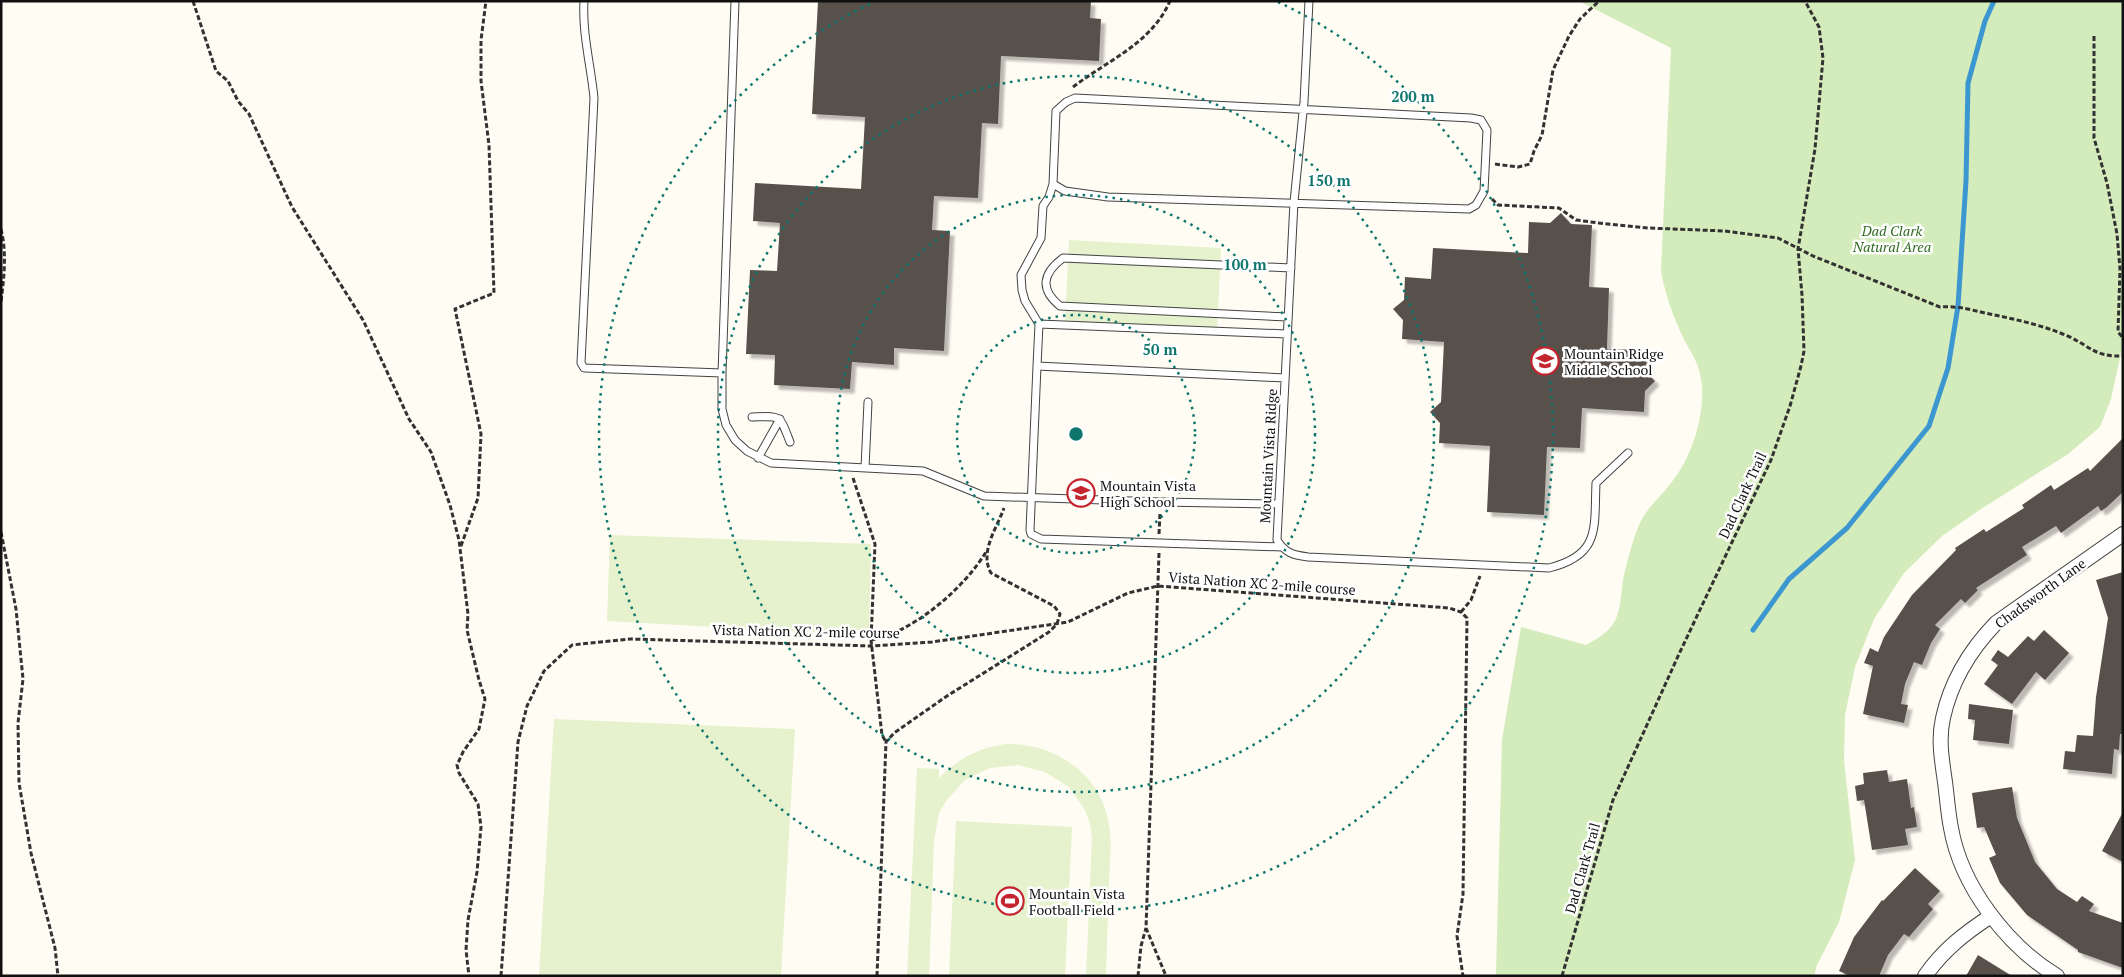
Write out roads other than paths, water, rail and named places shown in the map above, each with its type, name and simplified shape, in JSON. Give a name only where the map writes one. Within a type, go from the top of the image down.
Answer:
[{"type":"street","name":"Chadsworth Lane","points":[[2057,976],[2022,950],[1991,916],[1970,881],[1951,829],[1941,738],[1942,720],[1950,691],[1967,658],[1983,636],[1996,623],[2123,534]]},
{"type":"street","points":[[1925,976],[1936,959],[1947,948],[1963,934],[1991,916]]},
{"type":"lane","points":[[584,1],[583,23],[592,73],[594,98],[581,363],[584,368],[591,369],[722,373]]},
{"type":"lane","points":[[735,1],[722,373],[722,409],[726,425],[735,440],[747,451],[771,463],[923,471],[984,496],[1031,499],[1278,504]]},
{"type":"lane","name":"Mountain Vista Ridge","points":[[1282,547],[1276,540],[1294,202],[1303,108],[1309,1]]},
{"type":"lane","points":[[1053,184],[1066,191],[1108,197],[1469,209],[1476,205],[1484,191],[1487,130],[1481,120],[1471,118],[1303,108],[1075,98],[1066,102],[1056,111],[1053,184],[1043,206],[1042,238],[1021,275],[1025,301],[1039,324],[1030,530],[1031,534],[1035,537],[1042,539],[1159,544],[1282,547],[1292,555],[1308,557],[1549,568],[1573,560],[1582,554],[1590,544],[1594,530],[1596,483],[1628,454]]},
{"type":"lane","points":[[1288,317],[1060,306],[1049,297],[1045,284],[1051,267],[1063,258],[1291,268]]},
{"type":"lane","points":[[1039,324],[1287,334]]},
{"type":"lane","points":[[1037,366],[1285,378]]},
{"type":"lane","points":[[865,468],[868,402]]},
{"type":"lane","points":[[752,418],[776,416],[780,419],[790,442]]},
{"type":"lane","points":[[758,458],[780,419]]},
{"type":"waterway","points":[[1753,630],[1789,579],[1847,528],[1929,426],[1948,368],[1958,306],[1966,181],[1968,83],[1985,21],[1994,1]]},
{"type":"place","name":"Mountain Ridge Middle School","points":[[1545,361]]},
{"type":"place","name":"Mountain Vista High School","points":[[1081,493]]},
{"type":"place","name":"Mountain Vista Football Field","points":[[1010,901]]},
{"type":"park label","name":"Dad Clark Natural Area","points":[[1892,238]]}]
